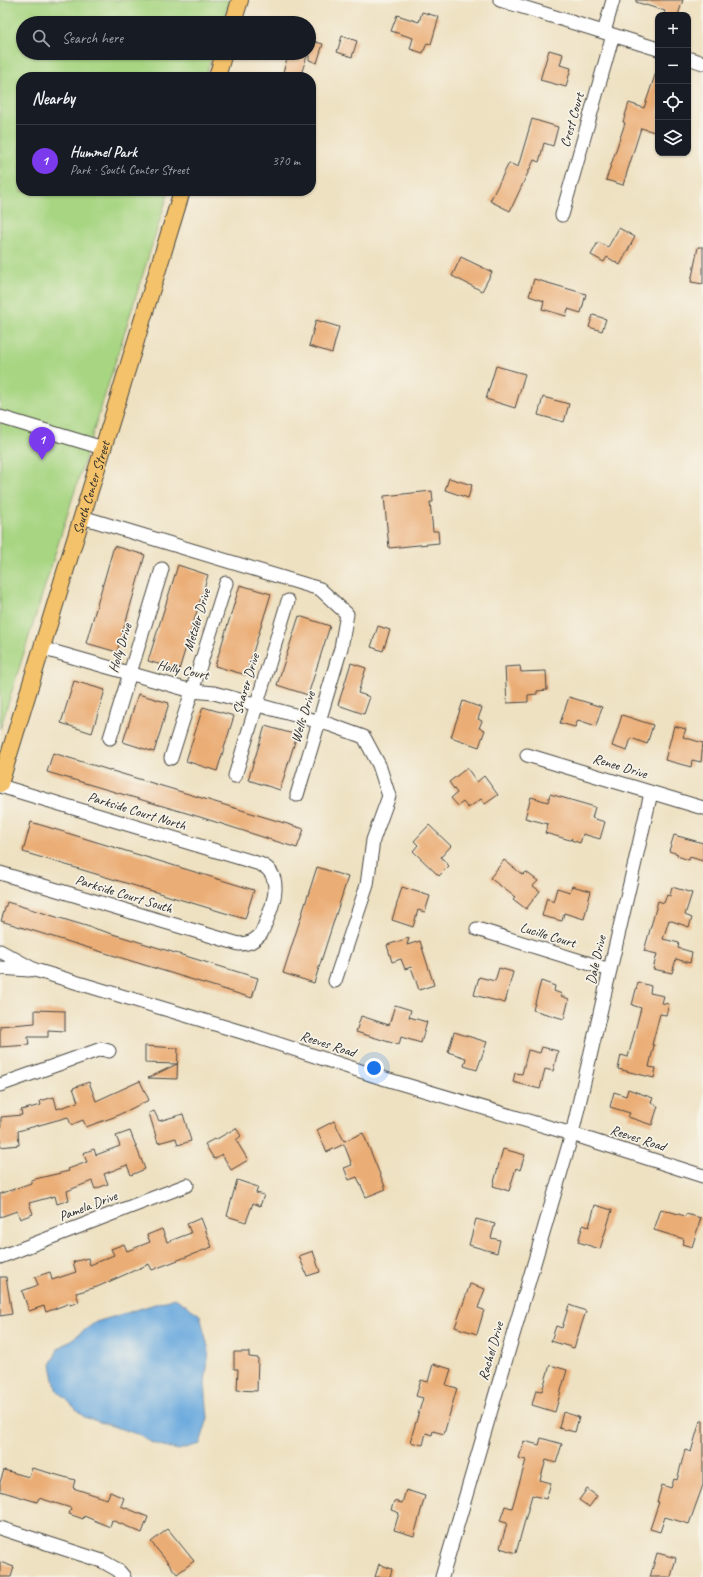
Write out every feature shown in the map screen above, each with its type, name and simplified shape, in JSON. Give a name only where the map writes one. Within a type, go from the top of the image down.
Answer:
[{"type":"main road","points":[[235,16],[240,0]]},
{"type":"main road","points":[[218,72],[222,60]]},
{"type":"main road","name":"South Center Street","points":[[0,785],[180,196]]},
{"type":"street","points":[[500,0],[655,48]]},
{"type":"street","name":"Crest Court","points":[[562,215],[608,34],[613,0]]},
{"type":"street","points":[[691,59],[703,63]]},
{"type":"street","points":[[0,417],[103,448]]},
{"type":"street","name":"Wells Drive","points":[[82,517],[320,589],[346,614],[341,648],[296,795]]},
{"type":"street","name":"Holly Drive","points":[[110,738],[162,569]]},
{"type":"street","name":"Metzler Drive","points":[[171,758],[226,583]]},
{"type":"street","name":"Sharer Drive","points":[[235,776],[288,601]]},
{"type":"street","name":"Holly Court","points":[[41,648],[192,691],[214,693],[319,722],[364,737],[379,765],[389,796],[373,840],[367,885],[335,981]]},
{"type":"street","name":"Renee Drive","points":[[527,755],[703,808]]},
{"type":"street","name":"Parkside Court North","points":[[0,785],[265,866],[272,872],[276,888],[265,923],[261,934],[255,940],[248,944],[239,944]]},
{"type":"street","name":"Dale Drive","points":[[572,1134],[651,792]]},
{"type":"street","name":"Parkside Court South","points":[[0,873],[239,944]]},
{"type":"street","name":"Lucille Court","points":[[477,929],[610,970]]},
{"type":"street","name":"Reeves Road","points":[[0,951],[35,970],[245,1034],[379,1077],[572,1134],[703,1176]]},
{"type":"street","name":"Reeves Road","points":[[0,968],[35,970]]},
{"type":"street","points":[[0,1085],[101,1049],[109,1051]]},
{"type":"street","name":"Rachel Drive","points":[[442,1577],[572,1134]]},
{"type":"street","name":"Pamela Drive","points":[[0,1257],[187,1185]]},
{"type":"street","points":[[0,1528],[102,1560],[118,1570],[124,1577]]},
{"type":"green space","points":[[0,0],[230,0],[224,16],[16,16],[16,60],[211,60],[207,72],[16,72],[16,196],[167,196],[0,729]]},
{"type":"water","points":[[175,1298],[200,1315],[209,1351],[205,1383],[208,1418],[200,1444],[178,1450],[152,1443],[140,1435],[84,1417],[56,1389],[51,1365],[58,1349],[96,1322]]},
{"type":"building","points":[[636,0],[683,0],[679,12],[665,12],[636,2]]},
{"type":"building","points":[[422,12],[439,17],[431,44],[427,43],[423,53],[410,49],[413,38],[391,31],[397,15],[419,22]]},
{"type":"building","points":[[342,36],[357,41],[352,57],[337,52]]},
{"type":"building","points":[[316,42],[323,44],[317,63],[309,60],[316,60]]},
{"type":"building","points":[[549,50],[563,54],[560,65],[571,68],[566,87],[540,80]]},
{"type":"building","points":[[287,60],[306,60],[302,72],[283,72]]},
{"type":"building","points":[[655,75],[655,132],[641,128],[623,185],[606,180],[625,123],[623,122],[629,103],[644,108]]},
{"type":"building","points":[[532,119],[558,127],[553,146],[544,143],[539,162],[534,160],[510,211],[490,201],[509,163],[518,167]]},
{"type":"building","points":[[619,228],[635,237],[620,265],[607,257],[604,262],[591,255],[598,242],[608,247]]},
{"type":"building","points":[[698,247],[703,247],[703,284],[691,282]]},
{"type":"building","points":[[461,257],[492,272],[482,291],[452,276]]},
{"type":"building","points":[[534,279],[586,294],[581,313],[568,309],[566,316],[542,309],[544,301],[529,296]]},
{"type":"building","points":[[593,315],[606,319],[602,331],[589,327]]},
{"type":"building","points":[[316,320],[339,327],[332,353],[309,346]]},
{"type":"building","points":[[496,366],[525,374],[515,408],[486,399]]},
{"type":"building","points":[[543,397],[569,404],[564,422],[538,415]]},
{"type":"building","points":[[449,478],[472,485],[468,498],[445,490]]},
{"type":"building","points":[[432,491],[433,502],[430,502],[433,531],[438,531],[439,543],[389,548],[384,496]]},
{"type":"building","points":[[114,546],[145,555],[117,652],[86,643]]},
{"type":"building","points":[[178,565],[208,575],[179,670],[148,661]]},
{"type":"building","points":[[240,585],[271,594],[246,675],[215,666]]},
{"type":"building","points":[[299,616],[330,626],[308,695],[277,685]]},
{"type":"building","points":[[378,626],[390,630],[383,651],[371,647]]},
{"type":"building","points":[[351,663],[366,668],[358,693],[370,697],[364,714],[338,705]]},
{"type":"building","points":[[520,666],[521,672],[546,671],[547,690],[537,691],[537,694],[528,695],[528,702],[507,703],[505,667]]},
{"type":"building","points":[[74,681],[105,690],[92,733],[61,723]]},
{"type":"building","points":[[138,694],[169,703],[154,752],[123,742]]},
{"type":"building","points":[[569,697],[602,707],[596,726],[578,720],[575,727],[560,723]]},
{"type":"building","points":[[463,701],[482,708],[478,719],[482,721],[479,728],[485,730],[479,747],[451,737]]},
{"type":"building","points":[[203,707],[234,716],[217,771],[186,761]]},
{"type":"building","points":[[622,715],[653,725],[647,744],[631,738],[627,751],[612,746]]},
{"type":"building","points":[[265,726],[297,735],[280,790],[248,780]]},
{"type":"building","points":[[674,726],[686,729],[683,737],[703,743],[701,762],[692,760],[691,767],[665,760]]},
{"type":"building","points":[[53,753],[304,829],[297,848],[200,817],[47,772]]},
{"type":"building","points":[[467,768],[477,782],[484,776],[498,795],[485,804],[481,799],[468,808],[463,802],[458,806],[451,798],[457,793],[449,782]]},
{"type":"building","points":[[550,794],[595,807],[592,818],[605,822],[600,839],[583,834],[580,843],[571,840],[572,838],[570,840],[545,833],[548,824],[525,818],[531,797],[548,802]]},
{"type":"building","points":[[31,822],[254,890],[245,919],[23,852]]},
{"type":"building","points":[[429,825],[451,846],[441,857],[449,866],[439,876],[413,851],[418,845],[414,841]]},
{"type":"building","points":[[674,835],[703,843],[703,861],[690,857],[689,860],[677,856],[678,854],[669,851]]},
{"type":"building","points":[[504,860],[523,875],[526,872],[538,881],[533,886],[540,891],[526,909],[513,899],[515,897],[490,878]]},
{"type":"building","points":[[317,867],[348,877],[314,983],[283,973]]},
{"type":"building","points":[[572,886],[591,891],[584,919],[564,913],[562,921],[542,916],[547,897],[553,902],[557,888],[570,892]]},
{"type":"building","points":[[402,887],[430,896],[425,912],[418,910],[413,927],[392,920]]},
{"type":"building","points":[[672,887],[692,893],[685,915],[692,918],[689,927],[669,920],[663,939],[679,943],[678,948],[692,952],[690,963],[676,959],[672,973],[653,969],[657,954],[644,951],[658,901],[664,903],[667,895],[670,896]]},
{"type":"building","points":[[7,902],[258,978],[252,998],[1,921]]},
{"type":"building","points":[[409,938],[407,945],[420,941],[434,985],[419,990],[411,967],[405,969],[401,959],[392,962],[387,945]]},
{"type":"building","points":[[499,968],[513,972],[505,1003],[474,995],[479,977],[495,981]]},
{"type":"building","points":[[541,981],[555,986],[554,991],[569,999],[564,1019],[533,1010]]},
{"type":"building","points":[[638,982],[651,986],[650,993],[664,996],[662,1003],[669,1004],[666,1015],[660,1014],[652,1045],[654,1045],[649,1067],[656,1068],[654,1078],[618,1069],[621,1055],[628,1057],[641,1008],[632,1005]]},
{"type":"building","points":[[395,1005],[411,1010],[409,1017],[427,1022],[421,1043],[401,1037],[399,1045],[356,1032],[361,1016],[389,1025]]},
{"type":"building","points":[[35,1010],[65,1011],[65,1031],[48,1030],[48,1037],[28,1037],[29,1045],[0,1047],[0,1026],[35,1023]]},
{"type":"building","points":[[454,1032],[487,1042],[477,1070],[464,1066],[466,1058],[448,1052]]},
{"type":"building","points":[[145,1046],[178,1048],[177,1079],[148,1078],[177,1064],[145,1063]]},
{"type":"building","points":[[542,1047],[558,1051],[553,1071],[545,1069],[540,1089],[513,1082],[515,1073],[522,1074],[528,1050],[540,1053]]},
{"type":"building","points":[[140,1081],[149,1100],[114,1117],[86,1127],[83,1120],[71,1125],[68,1117],[18,1131],[19,1145],[0,1147],[1,1117],[22,1115],[21,1110],[41,1105],[40,1101],[54,1097],[57,1109],[78,1102],[73,1088],[89,1082],[96,1101]]},
{"type":"building","points":[[628,1089],[653,1098],[651,1103],[658,1106],[652,1125],[628,1117],[630,1113],[610,1107],[614,1092],[626,1096]]},
{"type":"building","points":[[154,1111],[159,1121],[183,1114],[191,1141],[178,1145],[176,1138],[158,1143],[149,1113]]},
{"type":"building","points":[[334,1121],[344,1141],[363,1133],[386,1189],[366,1197],[357,1177],[349,1180],[344,1168],[352,1165],[344,1144],[327,1152],[317,1130]]},
{"type":"building","points":[[236,1128],[241,1136],[236,1140],[248,1160],[231,1170],[222,1154],[214,1159],[205,1144]]},
{"type":"building","points":[[130,1131],[145,1169],[131,1175],[127,1165],[104,1174],[108,1184],[95,1189],[92,1181],[67,1191],[69,1200],[57,1204],[55,1196],[29,1203],[33,1214],[20,1219],[17,1211],[0,1217],[0,1194],[31,1183],[31,1180],[69,1171],[68,1169],[87,1162],[83,1153],[94,1149],[96,1155],[120,1146],[116,1136]]},
{"type":"building","points":[[503,1149],[525,1155],[520,1170],[516,1168],[509,1191],[493,1186]]},
{"type":"building","points":[[237,1180],[258,1187],[256,1193],[264,1195],[260,1206],[253,1203],[246,1222],[227,1216]]},
{"type":"building","points":[[595,1205],[612,1210],[600,1249],[578,1242],[583,1225],[589,1227]]},
{"type":"building","points":[[661,1209],[685,1216],[686,1214],[701,1218],[692,1247],[682,1244],[684,1239],[654,1230]]},
{"type":"building","points":[[201,1218],[212,1247],[152,1270],[149,1264],[97,1287],[76,1293],[79,1302],[70,1305],[70,1303],[46,1312],[44,1306],[29,1311],[22,1291],[38,1285],[35,1277],[50,1272],[52,1280],[76,1272],[73,1262],[88,1258],[90,1265],[114,1255],[111,1249],[124,1244],[127,1251],[150,1242],[147,1235],[162,1229],[167,1242],[191,1233],[187,1224]]},
{"type":"building","points":[[476,1219],[495,1224],[491,1238],[500,1240],[497,1253],[469,1245]]},
{"type":"building","points":[[313,1251],[320,1272],[307,1276],[299,1256]]},
{"type":"building","points":[[0,1277],[6,1277],[12,1314],[0,1316]]},
{"type":"building","points":[[470,1284],[485,1289],[478,1308],[484,1310],[477,1334],[455,1327]]},
{"type":"building","points":[[569,1305],[586,1311],[574,1348],[551,1341],[556,1326],[562,1328]]},
{"type":"building","points":[[234,1352],[249,1352],[249,1357],[258,1358],[257,1391],[237,1390],[238,1369],[234,1369]]},
{"type":"building","points":[[433,1364],[451,1369],[446,1385],[457,1388],[444,1434],[433,1431],[432,1435],[426,1433],[423,1445],[410,1442],[423,1398],[416,1396],[421,1380],[428,1382]]},
{"type":"building","points":[[550,1365],[567,1370],[555,1412],[532,1405],[536,1390],[542,1391]]},
{"type":"building","points":[[563,1412],[579,1417],[575,1432],[559,1428]]},
{"type":"building","points":[[700,1421],[703,1421],[703,1485],[689,1524],[665,1517],[660,1532],[650,1529],[659,1502],[657,1502],[662,1485],[671,1488],[674,1479],[677,1480],[685,1450],[691,1452]]},
{"type":"building","points":[[541,1438],[562,1444],[556,1463],[546,1460],[540,1480],[551,1483],[546,1499],[532,1495],[516,1553],[500,1548],[507,1523],[500,1521],[505,1506],[512,1508],[526,1460],[519,1458],[524,1441],[539,1445]]},
{"type":"building","points":[[32,1468],[75,1480],[73,1488],[107,1499],[110,1492],[124,1498],[121,1506],[148,1517],[142,1533],[112,1520],[110,1527],[84,1516],[83,1519],[69,1514],[71,1508],[39,1498],[37,1502],[0,1491],[0,1482],[4,1470],[29,1477]]},
{"type":"building","points":[[587,1489],[597,1496],[589,1507],[579,1500]]},
{"type":"building","points":[[406,1490],[425,1496],[414,1536],[394,1530],[399,1513],[391,1510],[394,1501],[402,1503]]},
{"type":"building","points":[[168,1529],[194,1561],[177,1574],[151,1542]]},
{"type":"building","points":[[657,1553],[676,1558],[671,1577],[650,1577]]},
{"type":"building","points":[[0,1562],[14,1567],[11,1577],[0,1577]]},
{"type":"building","points":[[379,1564],[392,1569],[390,1577],[375,1577]]},
{"type":"place","name":"Hummel Park","points":[[42,460]]}]
